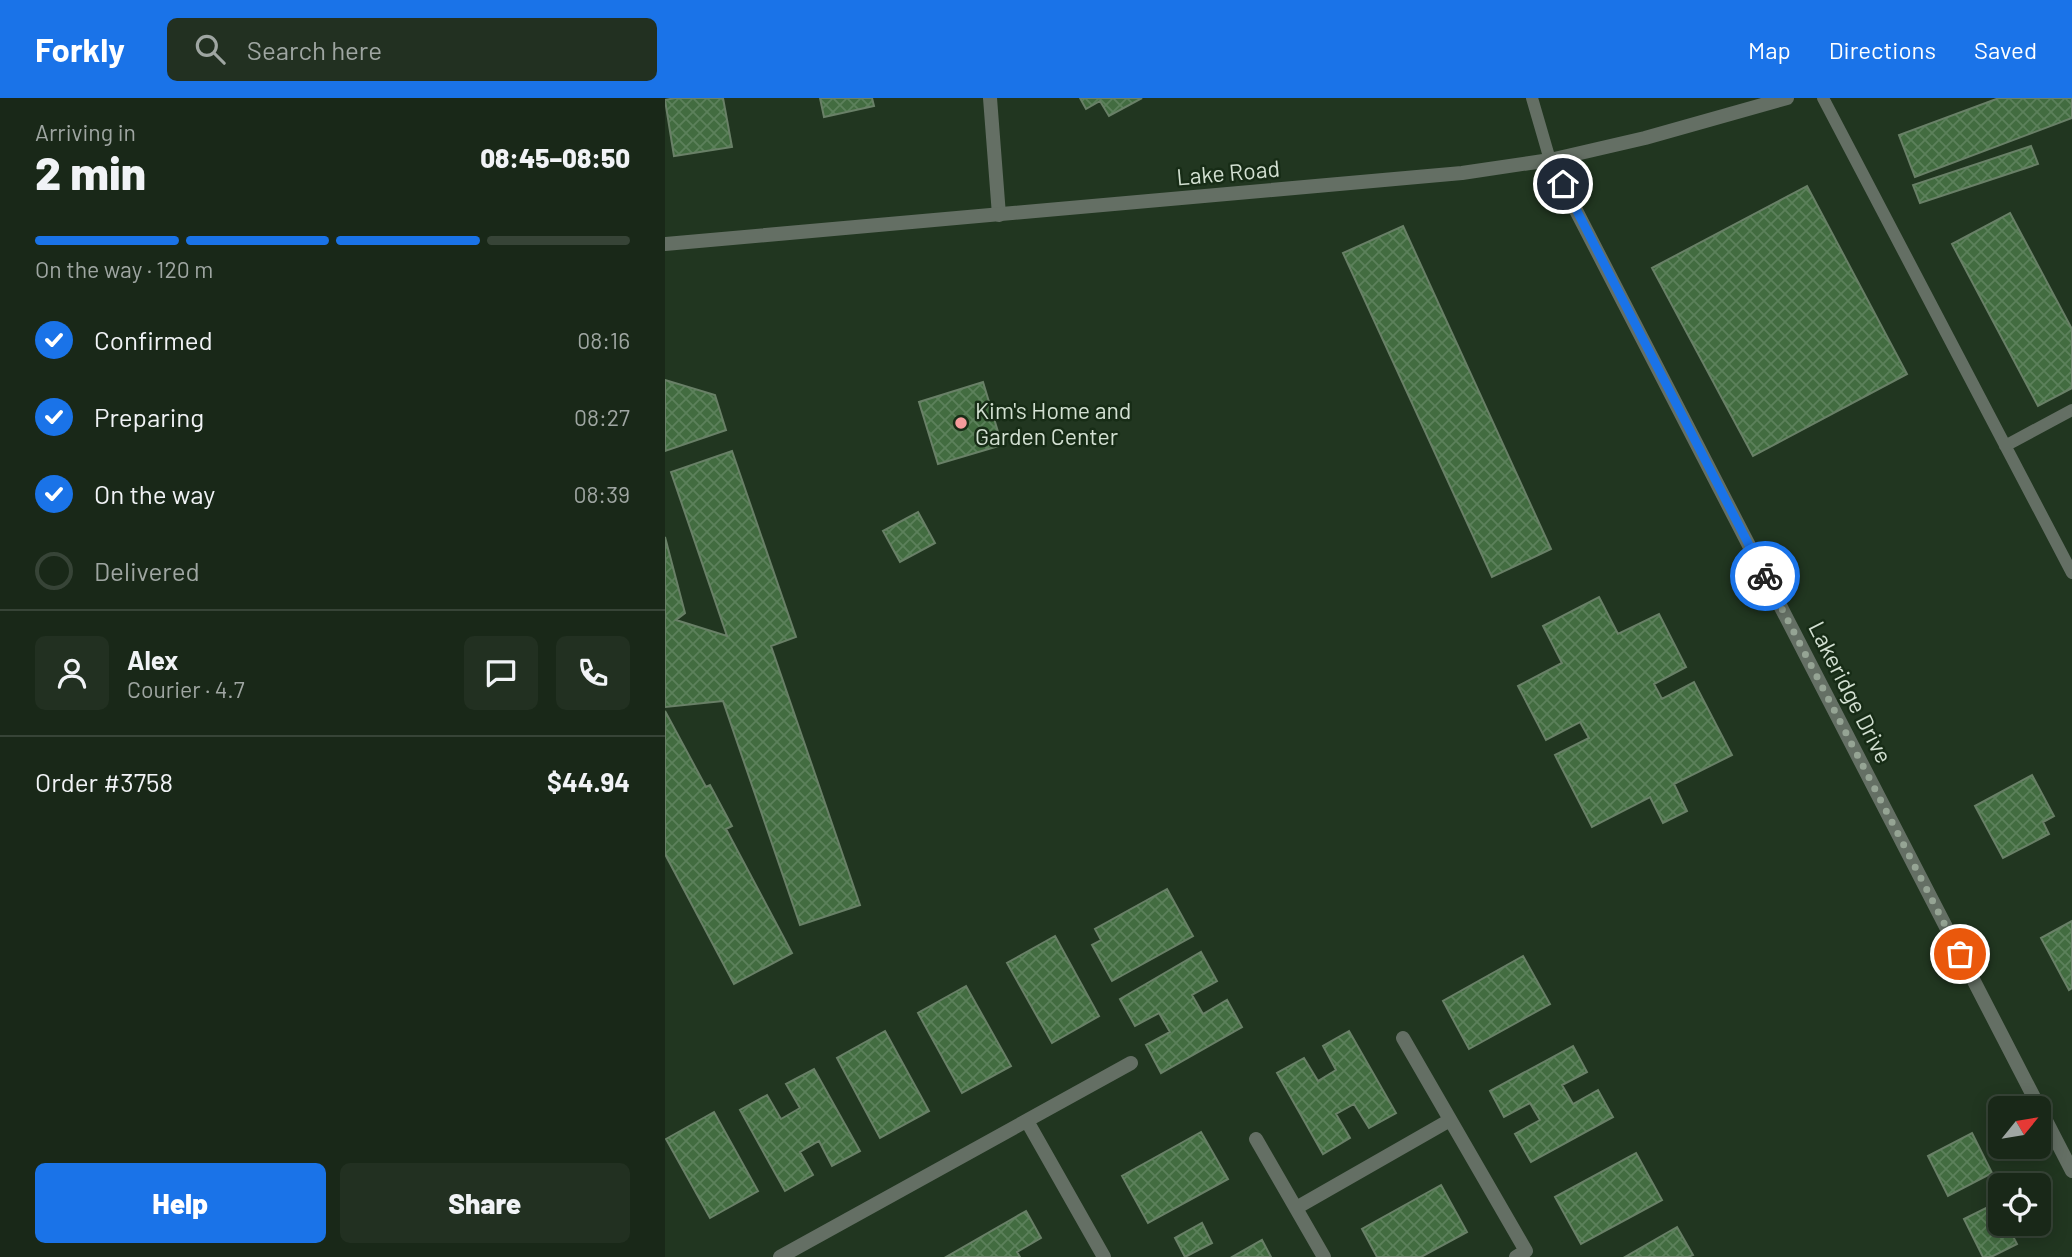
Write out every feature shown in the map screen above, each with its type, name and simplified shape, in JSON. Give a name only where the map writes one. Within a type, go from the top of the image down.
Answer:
[{"type":"street","points":[[990,98],[999,215]]},
{"type":"street","name":"Lake Road","points":[[665,244],[1462,173],[1550,160],[1645,138],[1787,98]]},
{"type":"street","name":"Lakeridge Drive","points":[[1550,160],[2072,1171]]},
{"type":"street","points":[[1403,1038],[1526,1251],[1516,1257]]},
{"type":"street","points":[[781,1257],[1131,1063]]},
{"type":"street","points":[[1296,1208],[1450,1119]]},
{"type":"street","points":[[1027,1121],[1104,1257]]},
{"type":"street","points":[[1256,1139],[1324,1257]]},
{"type":"lane","points":[[1532,98],[1550,160]]},
{"type":"lane","points":[[1822,98],[2072,573]]},
{"type":"lane","points":[[2005,446],[2072,410]]},
{"type":"building","points":[[723,98],[732,147],[674,156],[665,100]]},
{"type":"building","points":[[820,98],[872,98],[874,106],[824,117]]},
{"type":"building","points":[[1080,98],[1142,98],[1109,116],[1100,101],[1086,109]]},
{"type":"building","points":[[1999,98],[2072,98],[2072,118],[1915,177],[1899,135]]},
{"type":"building","points":[[2031,146],[2038,164],[1920,203],[1913,185]]},
{"type":"building","points":[[1807,186],[1907,374],[1753,456],[1652,268]]},
{"type":"building","points":[[2010,213],[2072,329],[2072,388],[2038,406],[1952,244]]},
{"type":"building","points":[[1403,226],[1551,549],[1492,577],[1343,253]]},
{"type":"building","points":[[665,380],[715,395],[726,430],[665,451]]},
{"type":"building","name":"Kim's Home and Garden Center","points":[[983,382],[1002,445],[938,464],[919,402]]},
{"type":"building","points":[[732,451],[796,637],[771,646],[860,905],[800,925],[723,701],[665,707],[665,537],[685,613],[676,620],[727,636],[671,472]]},
{"type":"building","points":[[918,512],[935,543],[900,562],[883,531]]},
{"type":"building","points":[[1599,597],[1618,634],[1659,614],[1686,667],[1654,684],[1662,699],[1694,682],[1732,755],[1674,784],[1687,811],[1663,823],[1650,797],[1592,827],[1555,755],[1589,738],[1580,722],[1546,740],[1518,686],[1562,663],[1543,626]]},
{"type":"building","points":[[665,711],[706,787],[710,785],[732,826],[726,829],[792,953],[734,984],[665,854]]},
{"type":"building","points":[[2032,775],[2054,816],[2043,822],[2049,834],[2003,858],[1975,806]]},
{"type":"building","points":[[1167,889],[1193,936],[1112,981],[1092,945],[1101,940],[1095,929]]},
{"type":"building","points":[[2072,921],[2072,988],[2069,990],[2041,938]]},
{"type":"building","points":[[1055,936],[1099,1016],[1052,1043],[1007,963]]},
{"type":"building","points":[[1201,952],[1217,981],[1192,995],[1203,1014],[1227,1000],[1242,1027],[1161,1073],[1146,1045],[1170,1032],[1159,1013],[1135,1026],[1120,999]]},
{"type":"building","points":[[1523,956],[1550,1004],[1469,1049],[1443,1001]]},
{"type":"building","points":[[966,986],[1011,1066],[962,1093],[918,1013]]},
{"type":"building","points":[[885,1031],[929,1111],[880,1138],[837,1058]]},
{"type":"building","points":[[1349,1031],[1396,1113],[1369,1128],[1354,1104],[1336,1114],[1350,1138],[1323,1154],[1277,1073],[1304,1058],[1318,1081],[1336,1070],[1323,1046]]},
{"type":"building","points":[[1573,1046],[1587,1072],[1562,1085],[1573,1104],[1598,1090],[1613,1117],[1531,1162],[1515,1134],[1540,1120],[1530,1103],[1504,1117],[1490,1091]]},
{"type":"building","points":[[814,1069],[860,1151],[832,1166],[819,1141],[800,1152],[813,1175],[785,1191],[740,1110],[767,1095],[781,1119],[800,1108],[786,1084]]},
{"type":"building","points":[[714,1112],[758,1191],[710,1218],[666,1139]]},
{"type":"building","points":[[1201,1132],[1228,1179],[1148,1223],[1122,1176]]},
{"type":"building","points":[[1972,1133],[1992,1173],[1948,1196],[1928,1156]]},
{"type":"building","points":[[1636,1153],[1662,1200],[1581,1244],[1555,1197]]},
{"type":"building","points":[[1441,1185],[1467,1232],[1421,1257],[1377,1257],[1362,1229]]},
{"type":"building","points":[[1988,1207],[1988,1236],[2013,1236],[2017,1244],[1991,1257],[1983,1257],[1964,1219]]},
{"type":"building","points":[[1026,1211],[1041,1238],[1017,1252],[1020,1257],[946,1257]]},
{"type":"building","points":[[1202,1223],[1212,1243],[1185,1257],[1175,1238]]},
{"type":"building","points":[[1677,1227],[1693,1255],[1625,1257]]},
{"type":"building","points":[[1262,1240],[1271,1257],[1232,1257]]},
{"type":"way so far","points":[[1765,576],[1960,954]]},
{"type":"place","name":"Kim's Home and Garden Center","points":[[961,423]]},
{"type":"route","points":[[1563,184],[1765,576]]}]
